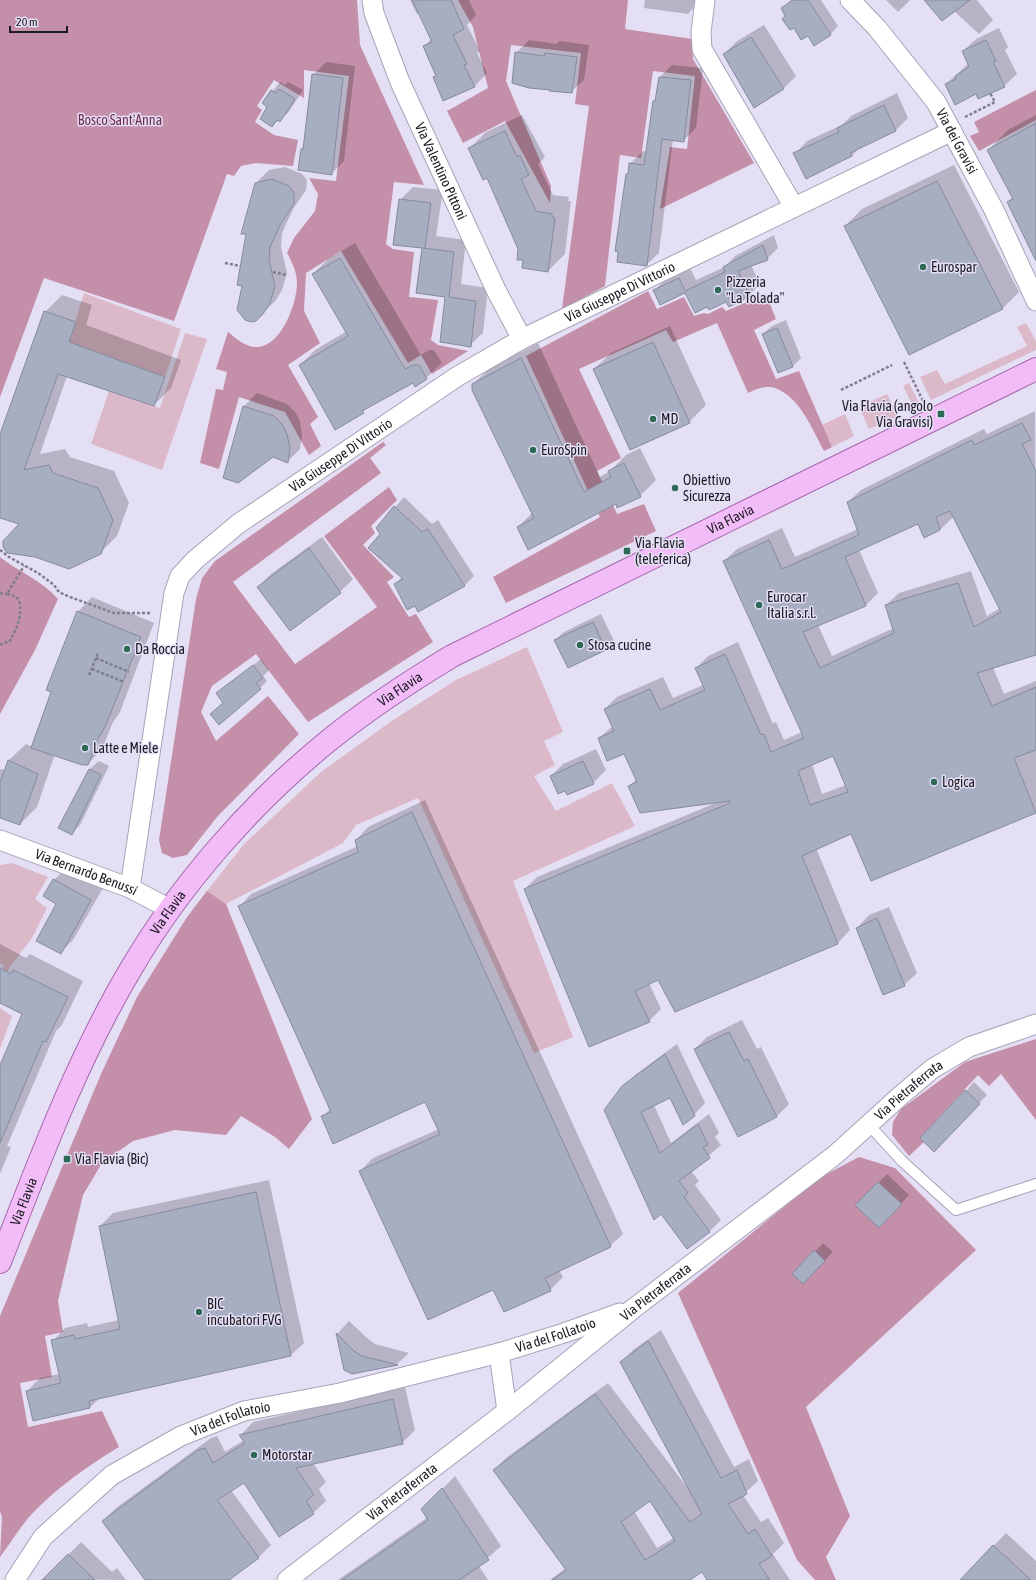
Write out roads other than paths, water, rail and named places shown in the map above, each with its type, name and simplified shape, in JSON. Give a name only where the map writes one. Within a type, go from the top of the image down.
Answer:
[{"type":"main road","name":"Via Flavia","points":[[0,1262],[60,1115],[96,1034],[132,967],[170,909],[230,834],[327,741],[403,686],[452,656],[1036,368]]},
{"type":"street","name":"Via Valentino Pittoni","points":[[372,0],[374,13],[400,82],[496,290],[522,339]]},
{"type":"street","points":[[705,0],[701,32],[702,49],[794,207]]},
{"type":"street","name":"Via dei Gravisi","points":[[850,0],[877,28],[936,102],[994,210],[1036,301]]},
{"type":"street","name":"Via Giuseppe Di Vittorio","points":[[130,888],[174,593],[180,576],[195,560],[238,524],[458,376],[522,339],[794,207],[950,128]]},
{"type":"street","name":"Via Bernardo Benussi","points":[[0,840],[130,888],[170,909]]},
{"type":"street","name":"Via Pietraferrata","points":[[287,1580],[507,1411],[634,1308],[835,1155],[899,1096],[932,1070],[969,1047],[1036,1024]]},
{"type":"street","name":"Via del Follatoio","points":[[15,1580],[43,1536],[112,1475],[181,1436],[244,1411],[340,1393],[499,1352],[564,1333],[634,1308]]},
{"type":"street","name":"Via del Follatoio","points":[[499,1352],[507,1411]]},
{"type":"lane","points":[[869,1125],[902,1161],[956,1210],[1036,1184]]},
{"type":"place","name":"Eurospar","points":[[923,267]]},
{"type":"place","name":"Pizzeria \"La Tolada\"","points":[[718,290]]},
{"type":"place","name":"Via Flavia (angolo Via Gravisi)","points":[[941,414]]},
{"type":"place","name":"MD","points":[[653,419]]},
{"type":"place","name":"EuroSpin","points":[[533,450]]},
{"type":"place","name":"Obiettivo Sicurezza","points":[[675,488]]},
{"type":"place","name":"Via Flavia (teleferica)","points":[[627,551]]},
{"type":"place","name":"Eurocar Italia s.r.l.","points":[[759,605]]},
{"type":"place","name":"Stosa cucine","points":[[580,645]]},
{"type":"place","name":"Da Roccia","points":[[127,649]]},
{"type":"place","name":"Latte e Miele","points":[[85,748]]},
{"type":"place","name":"Logica","points":[[934,782]]},
{"type":"place","name":"Via Flavia (Bic)","points":[[67,1159]]},
{"type":"place","name":"BIC incubatori FVG","points":[[199,1312]]},
{"type":"place","name":"Motorstar","points":[[254,1455]]},
{"type":"park label","name":"Bosco Sant'Anna","points":[[120,120]]}]
